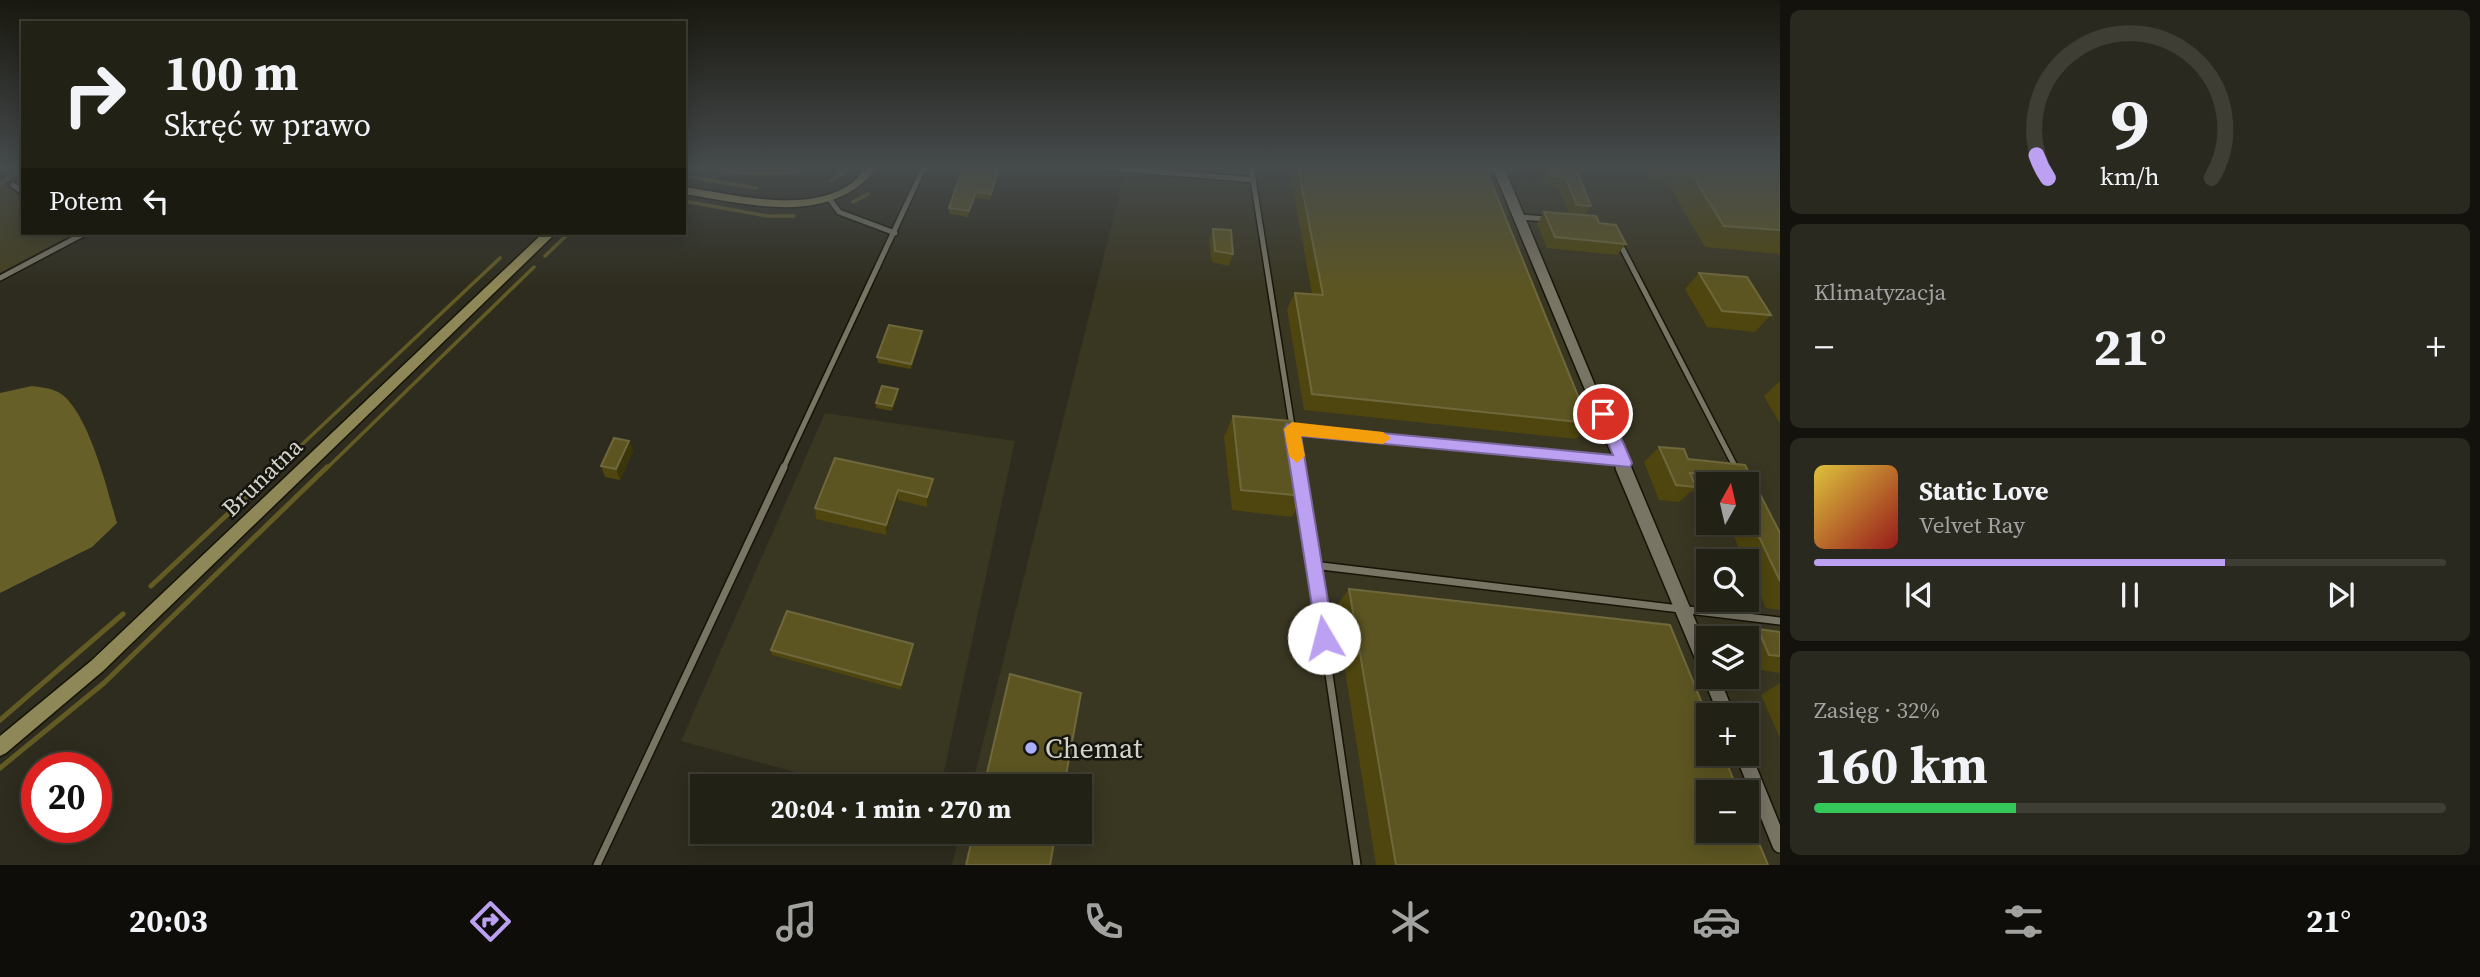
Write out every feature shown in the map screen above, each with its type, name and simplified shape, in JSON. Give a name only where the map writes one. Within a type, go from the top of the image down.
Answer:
[{"type":"street","points":[[1516,207],[1696,641]]},
{"type":"street","name":"Brunatna","points":[[0,747],[97,666],[548,235]]},
{"type":"street","points":[[1748,766],[1780,845]]},
{"type":"lane","points":[[836,207],[839,212],[895,233]]},
{"type":"lane","points":[[597,865],[862,294],[906,207]]},
{"type":"lane","points":[[1258,207],[1297,456]]},
{"type":"lane","points":[[1520,217],[1559,220]]},
{"type":"lane","points":[[0,278],[78,235]]},
{"type":"lane","points":[[1617,236],[1738,472]]},
{"type":"lane","points":[[1292,429],[1624,463]]},
{"type":"lane","points":[[1301,483],[1357,865]]},
{"type":"lane","points":[[1313,565],[1780,621]]},
{"type":"shaded area","points":[[0,207],[21,207],[21,235],[68,235],[67,237],[0,273]]},
{"type":"shaded area","points":[[1116,207],[1780,207],[1780,865],[952,865],[957,844],[1092,844],[1092,774],[975,774]]},
{"type":"shaded area","points":[[32,386],[58,392],[79,415],[95,452],[117,523],[92,547],[0,593],[0,393]]},
{"type":"shaded area","points":[[825,413],[1015,441],[944,774],[802,774],[681,741]]},
{"type":"building","points":[[949,207],[970,207],[969,211]]},
{"type":"building","points":[[1306,207],[1501,207],[1589,423],[1312,394],[1295,293],[1323,295]]},
{"type":"building","points":[[1712,207],[1780,207],[1780,230],[1724,226]]},
{"type":"building","points":[[1544,212],[1596,216],[1599,223],[1616,225],[1626,244],[1555,237]]},
{"type":"building","points":[[1213,229],[1231,230],[1233,254],[1215,251]]},
{"type":"building","points":[[1699,273],[1747,277],[1771,315],[1722,311]]},
{"type":"building","points":[[889,325],[922,331],[911,364],[877,357]]},
{"type":"building","points":[[882,386],[898,389],[892,406],[876,403]]},
{"type":"building","points":[[1233,416],[1291,421],[1304,496],[1241,490]]},
{"type":"building","points":[[614,438],[629,441],[616,469],[601,466]]},
{"type":"building","points":[[1659,447],[1684,449],[1688,459],[1745,465],[1749,472],[1690,473],[1696,487],[1676,485]]},
{"type":"building","points":[[835,458],[933,479],[927,497],[898,490],[886,525],[815,508]]},
{"type":"building","points":[[1759,492],[1780,533],[1780,581],[1759,536]]},
{"type":"building","points":[[1349,589],[1670,625],[1702,703],[1696,703],[1696,766],[1728,766],[1734,780],[1696,780],[1696,843],[1759,843],[1768,865],[1396,865]]},
{"type":"building","points":[[787,611],[913,644],[901,685],[771,650]]},
{"type":"building","points":[[1759,629],[1780,632],[1780,656],[1769,655]]},
{"type":"building","name":"Chemat","points":[[1010,674],[1081,693],[1066,774],[987,774]]},
{"type":"building","name":"Chemat","points":[[971,844],[1054,844],[1050,865],[966,865]]},
{"type":"waterway","points":[[719,207],[767,216],[794,216]]},
{"type":"waterway","points":[[545,256],[567,235]]},
{"type":"waterway","points":[[276,469],[500,258]]},
{"type":"waterway","points":[[326,469],[534,267]]},
{"type":"waterway","points":[[151,586],[278,467]]},
{"type":"waterway","points":[[0,768],[104,683],[327,467]]},
{"type":"waterway","points":[[0,720],[123,614]]},
{"type":"slow traffic","points":[[1297,456],[1292,429],[1383,438]]},
{"type":"place","name":"Chemat","points":[[1031,748]]},
{"type":"route","points":[[1324,638],[1292,429],[1624,463],[1603,414]]}]
